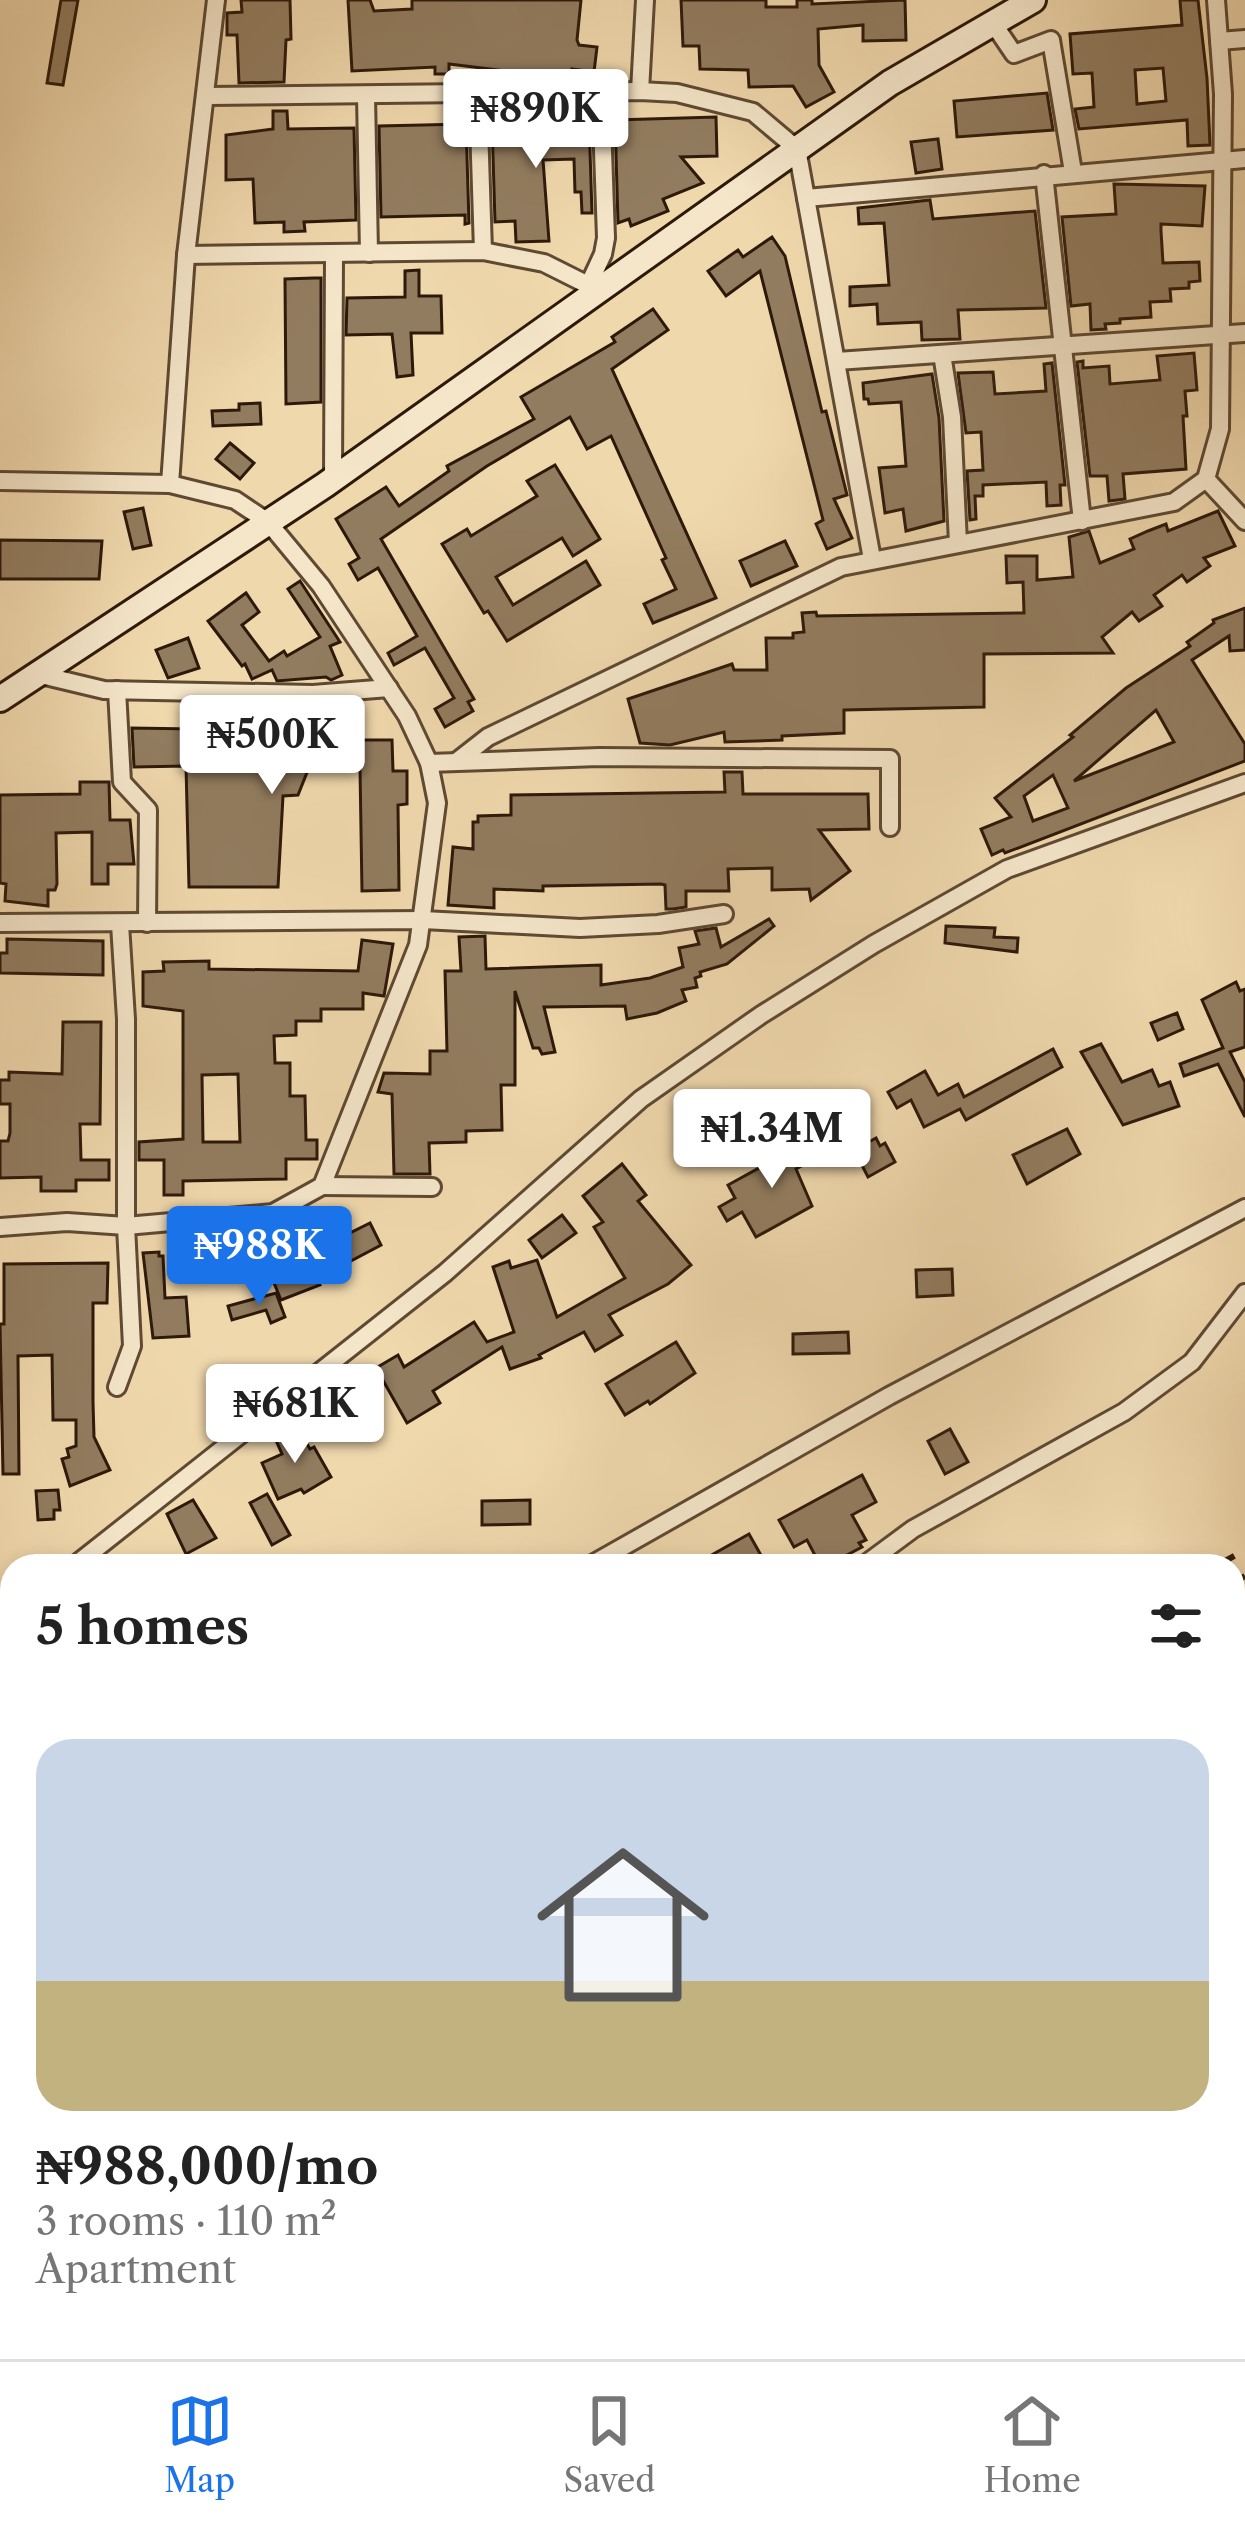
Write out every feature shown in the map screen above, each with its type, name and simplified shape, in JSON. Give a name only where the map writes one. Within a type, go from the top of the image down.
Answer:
[{"type":"street","points":[[170,484],[186,255],[216,0]]},
{"type":"street","points":[[640,91],[645,0]]},
{"type":"street","points":[[456,762],[488,737],[842,567],[1174,502],[1207,479],[1220,428],[1216,0]]},
{"type":"street","points":[[0,699],[268,522],[594,286],[890,83],[1021,2]]},
{"type":"street","points":[[993,23],[1014,54],[1051,40],[1073,172]]},
{"type":"street","points":[[1219,41],[1245,39]]},
{"type":"street","points":[[208,96],[640,91],[677,93],[752,112],[797,149],[872,559]]},
{"type":"street","points":[[594,286],[605,238],[601,92]]},
{"type":"street","points":[[478,94],[483,250]]},
{"type":"street","points":[[366,96],[369,254]]},
{"type":"street","points":[[806,198],[1245,159]]},
{"type":"street","points":[[1044,174],[1082,521]]},
{"type":"street","points":[[186,255],[483,250],[544,263],[594,286]]},
{"type":"street","points":[[333,476],[334,255]]},
{"type":"street","points":[[837,361],[1245,333]]},
{"type":"street","points":[[942,354],[952,417],[958,543]]},
{"type":"street","points":[[1207,479],[1245,521]]},
{"type":"street","points":[[0,481],[170,484],[235,500],[268,522],[321,586],[407,716],[429,764],[436,803],[418,945],[322,1186]]},
{"type":"street","points":[[38,674],[117,690],[313,694],[389,688]]},
{"type":"street","points":[[117,690],[122,782],[148,810],[147,923]]},
{"type":"street","points":[[429,764],[598,758],[890,759],[890,827]]},
{"type":"street","points":[[89,1554],[445,1273],[641,1100],[761,1015],[1007,868],[1245,783]]},
{"type":"street","points":[[0,923],[423,920],[580,928],[724,914]]},
{"type":"street","points":[[118,1387],[133,1346],[120,923]]},
{"type":"street","points":[[0,1227],[67,1222],[126,1226],[273,1213],[322,1186],[432,1187]]},
{"type":"street","points":[[610,1554],[890,1396],[1244,1216]]},
{"type":"street","points":[[879,1554],[913,1528],[1124,1412],[1192,1362],[1245,1293]]},
{"type":"building","points":[[61,0],[78,0],[63,85],[47,83]]},
{"type":"building","points":[[241,0],[290,0],[291,39],[286,40],[284,82],[239,83],[237,35],[227,35],[227,13],[242,12]]},
{"type":"building","points":[[348,0],[370,0],[374,11],[412,9],[412,0],[581,0],[577,40],[579,45],[597,47],[594,72],[572,69],[571,79],[449,64],[449,74],[435,74],[435,67],[352,71]]},
{"type":"building","points":[[681,0],[766,0],[766,7],[797,7],[797,0],[812,0],[812,4],[905,0],[906,40],[863,41],[863,25],[818,29],[819,65],[834,92],[806,107],[793,86],[749,87],[748,70],[700,69],[699,46],[683,46]]},
{"type":"building","points":[[1180,0],[1198,0],[1210,145],[1188,146],[1187,120],[1079,129],[1075,109],[1094,107],[1092,73],[1073,74],[1070,34],[1182,25]],"holes":[[[1163,68],[1166,101],[1137,104],[1135,70]]]},
{"type":"building","points":[[1047,93],[1053,130],[957,137],[954,101]]},
{"type":"building","points":[[273,111],[287,111],[288,129],[354,128],[356,220],[304,222],[305,231],[284,232],[284,222],[255,223],[253,179],[226,180],[226,135],[273,129]]},
{"type":"building","points":[[716,117],[717,156],[681,157],[703,183],[663,199],[668,211],[631,226],[629,219],[618,223],[615,120]]},
{"type":"building","points":[[589,120],[592,213],[582,213],[581,192],[575,192],[574,159],[543,160],[549,241],[516,242],[515,221],[495,222],[492,123]]},
{"type":"building","points":[[466,124],[469,223],[465,224],[465,215],[381,217],[379,126]]},
{"type":"building","points":[[938,139],[942,169],[916,173],[911,142]]},
{"type":"building","points":[[1114,184],[1205,186],[1202,226],[1161,224],[1163,263],[1199,262],[1200,281],[1189,282],[1189,288],[1170,289],[1171,301],[1150,302],[1151,317],[1120,319],[1120,323],[1105,324],[1106,329],[1091,330],[1090,304],[1071,306],[1062,217],[1116,214]]},
{"type":"building","points":[[930,200],[933,219],[1035,211],[1046,308],[958,310],[960,339],[922,340],[921,322],[878,324],[877,304],[850,306],[850,287],[889,285],[884,223],[859,224],[858,208]]},
{"type":"building","points":[[772,237],[785,256],[847,495],[834,499],[852,538],[827,549],[816,524],[823,520],[760,271],[726,296],[708,271],[738,250],[743,257]]},
{"type":"building","points":[[419,270],[419,296],[441,296],[442,333],[411,333],[413,375],[397,377],[392,334],[346,335],[347,298],[405,297],[405,271]]},
{"type":"building","points":[[321,278],[321,402],[286,404],[285,279]]},
{"type":"building","points":[[653,309],[668,330],[612,369],[716,598],[653,623],[644,604],[676,589],[662,560],[666,558],[611,436],[587,449],[570,417],[487,466],[381,539],[474,699],[468,702],[473,711],[445,727],[435,709],[454,698],[425,648],[394,665],[388,653],[417,636],[378,568],[358,580],[349,564],[359,558],[336,519],[386,487],[399,506],[449,471],[447,466],[534,419],[521,397],[615,342],[612,337]]},
{"type":"building","points":[[1194,353],[1197,390],[1185,391],[1187,416],[1183,416],[1186,469],[1123,474],[1125,499],[1109,501],[1107,476],[1090,476],[1077,362],[1083,361],[1083,368],[1109,366],[1110,384],[1160,380],[1157,356]]},
{"type":"building","points":[[1052,363],[1065,485],[1060,485],[1061,505],[1047,506],[1046,482],[983,485],[983,496],[975,496],[976,519],[970,520],[967,471],[983,470],[981,432],[966,433],[958,373],[993,372],[995,394],[1046,391],[1044,364]]},
{"type":"building","points":[[932,374],[944,521],[906,531],[903,509],[885,513],[879,468],[906,466],[901,402],[869,404],[863,383]]},
{"type":"building","points":[[260,403],[261,424],[213,426],[212,411]]},
{"type":"building","points":[[230,443],[254,463],[240,479],[216,459]]},
{"type":"building","points":[[555,465],[600,539],[573,556],[562,538],[496,577],[513,605],[586,561],[600,585],[507,641],[442,544],[467,529],[471,536],[537,496],[527,481]]},
{"type":"building","points":[[143,508],[151,545],[133,549],[124,512]]},
{"type":"building","points":[[1218,511],[1235,546],[1204,558],[1210,566],[1187,582],[1182,575],[1154,595],[1162,606],[1139,621],[1132,612],[1102,637],[1113,653],[984,654],[984,707],[844,710],[844,733],[782,736],[782,740],[725,742],[724,732],[670,745],[640,743],[628,699],[732,664],[734,670],[767,670],[766,638],[793,638],[793,633],[804,632],[802,613],[1024,613],[1023,582],[1007,583],[1006,556],[1037,556],[1037,580],[1073,577],[1069,537],[1089,531],[1100,563],[1134,549],[1130,539],[1148,531],[1166,524],[1168,531]]},
{"type":"building","points":[[0,540],[102,541],[99,579],[0,579]]},
{"type":"building","points":[[785,541],[797,566],[751,586],[740,561]]},
{"type":"building","points":[[300,581],[340,642],[330,646],[342,675],[331,680],[277,681],[272,670],[252,679],[208,621],[246,593],[259,612],[242,625],[269,661],[284,651],[287,656],[320,637],[288,589]]},
{"type":"building","points":[[1245,608],[1245,650],[1230,651],[1229,636],[1192,660],[1245,744],[1245,761],[992,855],[981,829],[1011,817],[995,798],[1126,688],[1190,646],[1187,642],[1213,620]],"holes":[[[1156,710],[1174,742],[1074,781]],[[1053,775],[1068,808],[1033,821],[1024,796]]]},
{"type":"building","points":[[188,638],[199,668],[168,678],[156,650]]},
{"type":"building","points":[[313,718],[326,718],[327,731],[351,730],[351,740],[392,740],[393,771],[407,771],[407,804],[398,805],[399,890],[362,891],[360,769],[308,770],[298,795],[283,796],[278,887],[189,887],[186,766],[134,767],[132,728],[313,731]]},
{"type":"building","points":[[724,772],[742,772],[743,794],[868,794],[869,829],[819,830],[850,871],[811,900],[809,889],[772,890],[772,868],[728,869],[729,891],[686,891],[686,907],[673,909],[666,909],[665,885],[661,884],[494,889],[494,908],[448,905],[453,847],[473,849],[473,822],[478,822],[478,816],[511,815],[511,795],[725,792]]},
{"type":"building","points":[[80,782],[109,782],[110,820],[130,820],[134,864],[108,864],[108,884],[92,884],[92,832],[56,833],[57,884],[55,890],[48,890],[48,906],[5,901],[6,884],[0,883],[0,795],[80,794]]},
{"type":"building","points":[[769,919],[774,926],[727,964],[700,972],[695,978],[697,987],[682,990],[686,1001],[657,1013],[627,1019],[625,1006],[544,1007],[555,1052],[542,1054],[533,1048],[515,991],[515,1085],[501,1085],[502,1130],[466,1131],[466,1142],[429,1143],[430,1174],[394,1174],[392,1094],[378,1092],[384,1073],[430,1074],[430,1051],[447,1051],[445,971],[461,971],[459,937],[485,936],[486,969],[601,965],[601,985],[650,978],[683,967],[679,948],[699,944],[695,931],[716,928],[721,947]]},
{"type":"building","points":[[946,926],[995,928],[994,937],[1018,938],[1017,952],[945,943]]},
{"type":"building","points":[[7,939],[103,941],[103,975],[0,973],[0,953],[7,953]]},
{"type":"building","points":[[362,940],[393,944],[384,996],[363,993],[363,1009],[321,1009],[321,1021],[296,1021],[296,1035],[274,1036],[275,1063],[290,1063],[290,1096],[305,1096],[306,1140],[317,1140],[317,1159],[286,1159],[286,1179],[183,1181],[183,1195],[164,1195],[164,1160],[139,1160],[139,1142],[183,1139],[183,1011],[143,1006],[143,972],[164,971],[163,962],[209,961],[209,969],[358,971]],"holes":[[[238,1074],[240,1142],[203,1142],[202,1075]]]},
{"type":"building","points":[[1236,982],[1240,991],[1245,989],[1245,1047],[1230,1052],[1245,1082],[1245,1117],[1218,1064],[1184,1076],[1180,1064],[1223,1048],[1202,1000]]},
{"type":"building","points":[[1177,1013],[1183,1029],[1158,1040],[1151,1023]]},
{"type":"building","points":[[63,1022],[101,1022],[100,1124],[80,1124],[81,1160],[109,1160],[109,1180],[76,1180],[76,1191],[41,1191],[41,1177],[0,1178],[0,1141],[8,1141],[10,1104],[0,1104],[0,1080],[9,1080],[9,1072],[62,1074]]},
{"type":"building","points":[[1101,1044],[1122,1082],[1152,1070],[1159,1086],[1170,1082],[1179,1106],[1123,1125],[1081,1052]]},
{"type":"building","points":[[1053,1049],[1062,1067],[966,1120],[960,1109],[924,1127],[911,1100],[897,1108],[888,1092],[925,1071],[938,1095],[958,1084],[964,1097]]},
{"type":"building","points":[[1067,1129],[1080,1154],[1027,1184],[1013,1155]]},
{"type":"building","points":[[802,1136],[815,1158],[796,1169],[812,1206],[756,1237],[742,1212],[727,1221],[719,1207],[735,1198],[728,1185],[790,1151],[786,1145]]},
{"type":"building","points":[[876,1138],[880,1146],[885,1143],[895,1162],[868,1177],[854,1150]]},
{"type":"building","points":[[622,1164],[646,1195],[638,1201],[691,1265],[668,1284],[609,1315],[622,1335],[595,1351],[584,1332],[539,1355],[541,1358],[510,1369],[502,1347],[433,1391],[440,1403],[407,1423],[376,1368],[398,1355],[404,1367],[474,1322],[487,1342],[514,1332],[493,1267],[509,1261],[511,1268],[537,1260],[557,1317],[625,1278],[594,1227],[603,1222],[583,1196]]},
{"type":"building","points":[[562,1215],[576,1233],[542,1258],[529,1240]]},
{"type":"building","points":[[370,1223],[381,1245],[349,1262],[338,1239]]},
{"type":"building","points":[[159,1252],[165,1298],[186,1297],[189,1336],[153,1338],[143,1253]]},
{"type":"building","points":[[293,1253],[297,1263],[310,1258],[320,1285],[281,1300],[270,1273],[280,1269],[276,1259]]},
{"type":"building","points":[[108,1263],[107,1303],[93,1303],[93,1402],[94,1437],[110,1470],[70,1486],[62,1459],[69,1457],[67,1449],[76,1446],[76,1420],[53,1420],[52,1355],[18,1356],[19,1474],[3,1474],[0,1324],[4,1324],[4,1264]]},
{"type":"building","points":[[952,1269],[953,1295],[917,1297],[916,1270]]},
{"type":"building","points":[[276,1293],[285,1317],[271,1323],[266,1310],[232,1320],[228,1306]]},
{"type":"building","points":[[848,1332],[849,1353],[793,1354],[793,1334]]},
{"type":"building","points":[[676,1342],[695,1373],[625,1415],[606,1384]]},
{"type":"building","points":[[291,1428],[310,1449],[314,1447],[331,1477],[304,1493],[301,1489],[278,1499],[262,1463],[282,1454],[275,1438]]},
{"type":"building","points":[[950,1429],[968,1462],[945,1474],[928,1441]]},
{"type":"building","points":[[862,1475],[876,1502],[852,1515],[866,1540],[849,1554],[814,1554],[807,1540],[794,1547],[779,1520]]},
{"type":"building","points":[[58,1490],[60,1510],[54,1510],[54,1519],[38,1520],[36,1491]]},
{"type":"building","points":[[267,1494],[290,1535],[272,1545],[250,1503]]},
{"type":"building","points":[[193,1500],[216,1538],[186,1554],[167,1514]]},
{"type":"building","points":[[530,1500],[530,1524],[482,1525],[482,1501]]},
{"type":"building","points":[[749,1534],[760,1554],[713,1554]]},
{"type":"railway","points":[[1238,1554],[1245,1550]]}]
